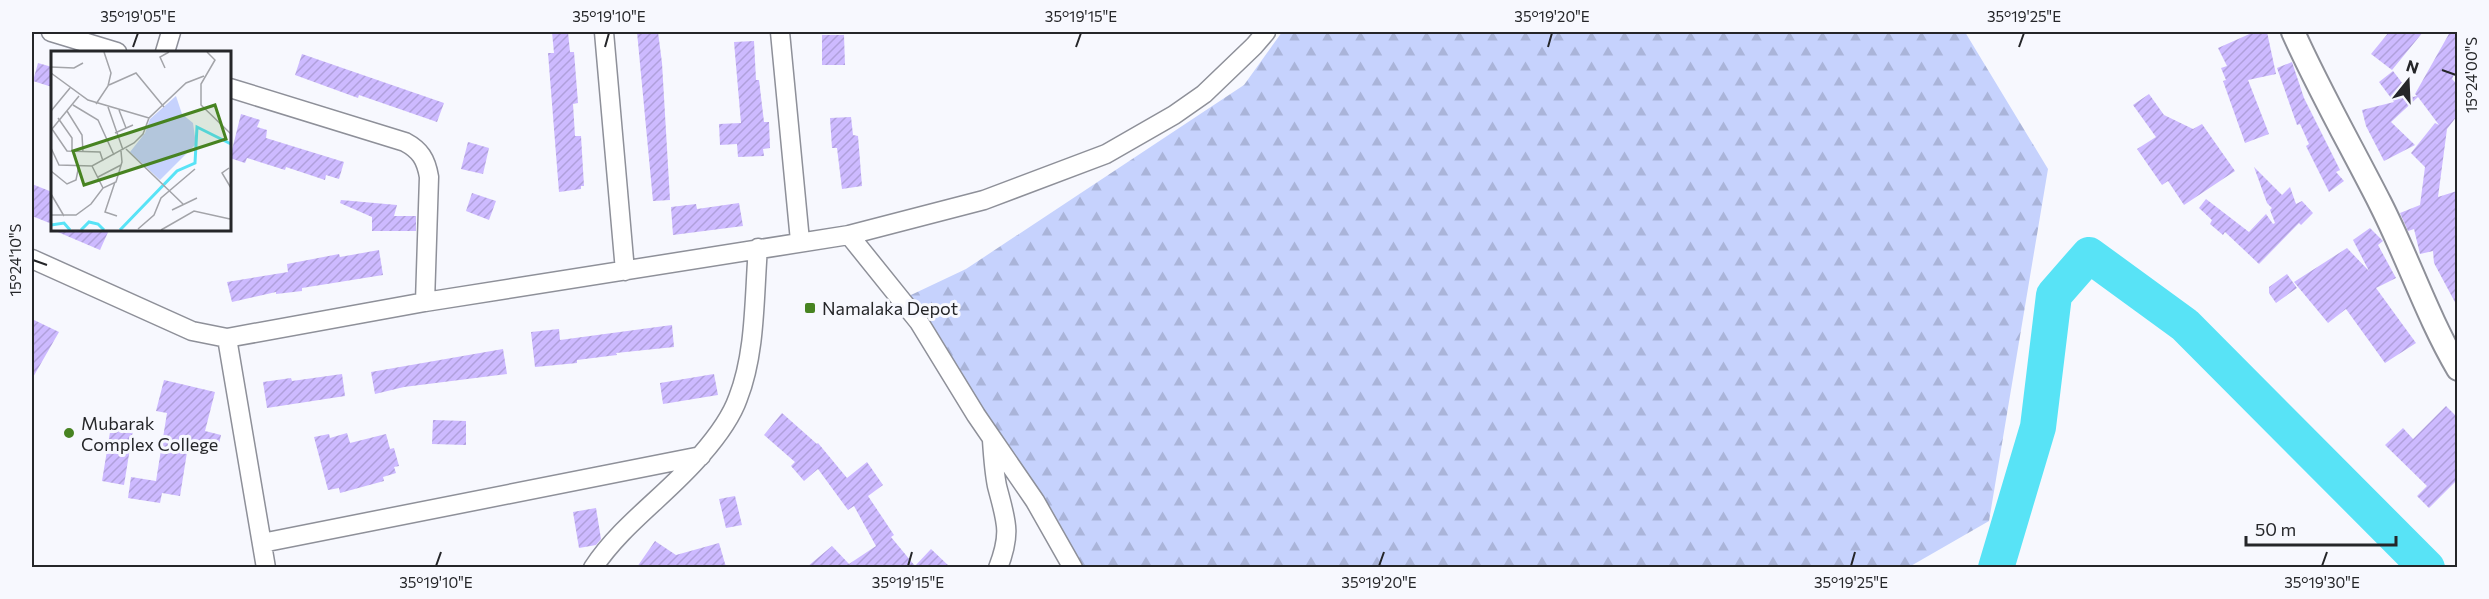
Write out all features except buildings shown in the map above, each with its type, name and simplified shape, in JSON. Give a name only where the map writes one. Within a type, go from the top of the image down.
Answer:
[{"type":"street","points":[[51,32],[114,51]]},
{"type":"street","points":[[165,51],[171,32]]},
{"type":"street","points":[[604,32],[625,271]]},
{"type":"street","points":[[780,32],[800,241]]},
{"type":"street","points":[[32,259],[192,331],[227,338],[424,303],[849,234],[984,200],[1106,154],[1174,116],[1204,94],[1266,32]]},
{"type":"street","points":[[2293,32],[2314,79],[2381,205],[2437,333],[2457,369]]},
{"type":"street","points":[[231,88],[405,142],[417,149],[424,159],[429,177],[424,303]]},
{"type":"street","points":[[849,234],[919,322],[1035,501],[1073,567]]},
{"type":"street","points":[[593,567],[607,547],[701,456],[730,416],[744,381],[750,344],[758,248]]},
{"type":"street","points":[[227,338],[266,567]]},
{"type":"street","points":[[992,435],[997,485],[1008,526],[1006,544],[998,567]]},
{"type":"street","points":[[262,543],[701,456]]},
{"type":"green space","points":[[1282,32],[1965,32],[2048,169],[1989,521],[1909,567],[1084,567],[894,303],[966,269],[1244,85]]},
{"type":"waterway","points":[[1996,568],[2038,427],[2054,295],[2089,255],[2185,325],[2427,568]]},
{"type":"place","name":"Namalaka Depot","points":[[810,308]]},
{"type":"place","name":"Mubarak Complex College","points":[[69,433]]}]
